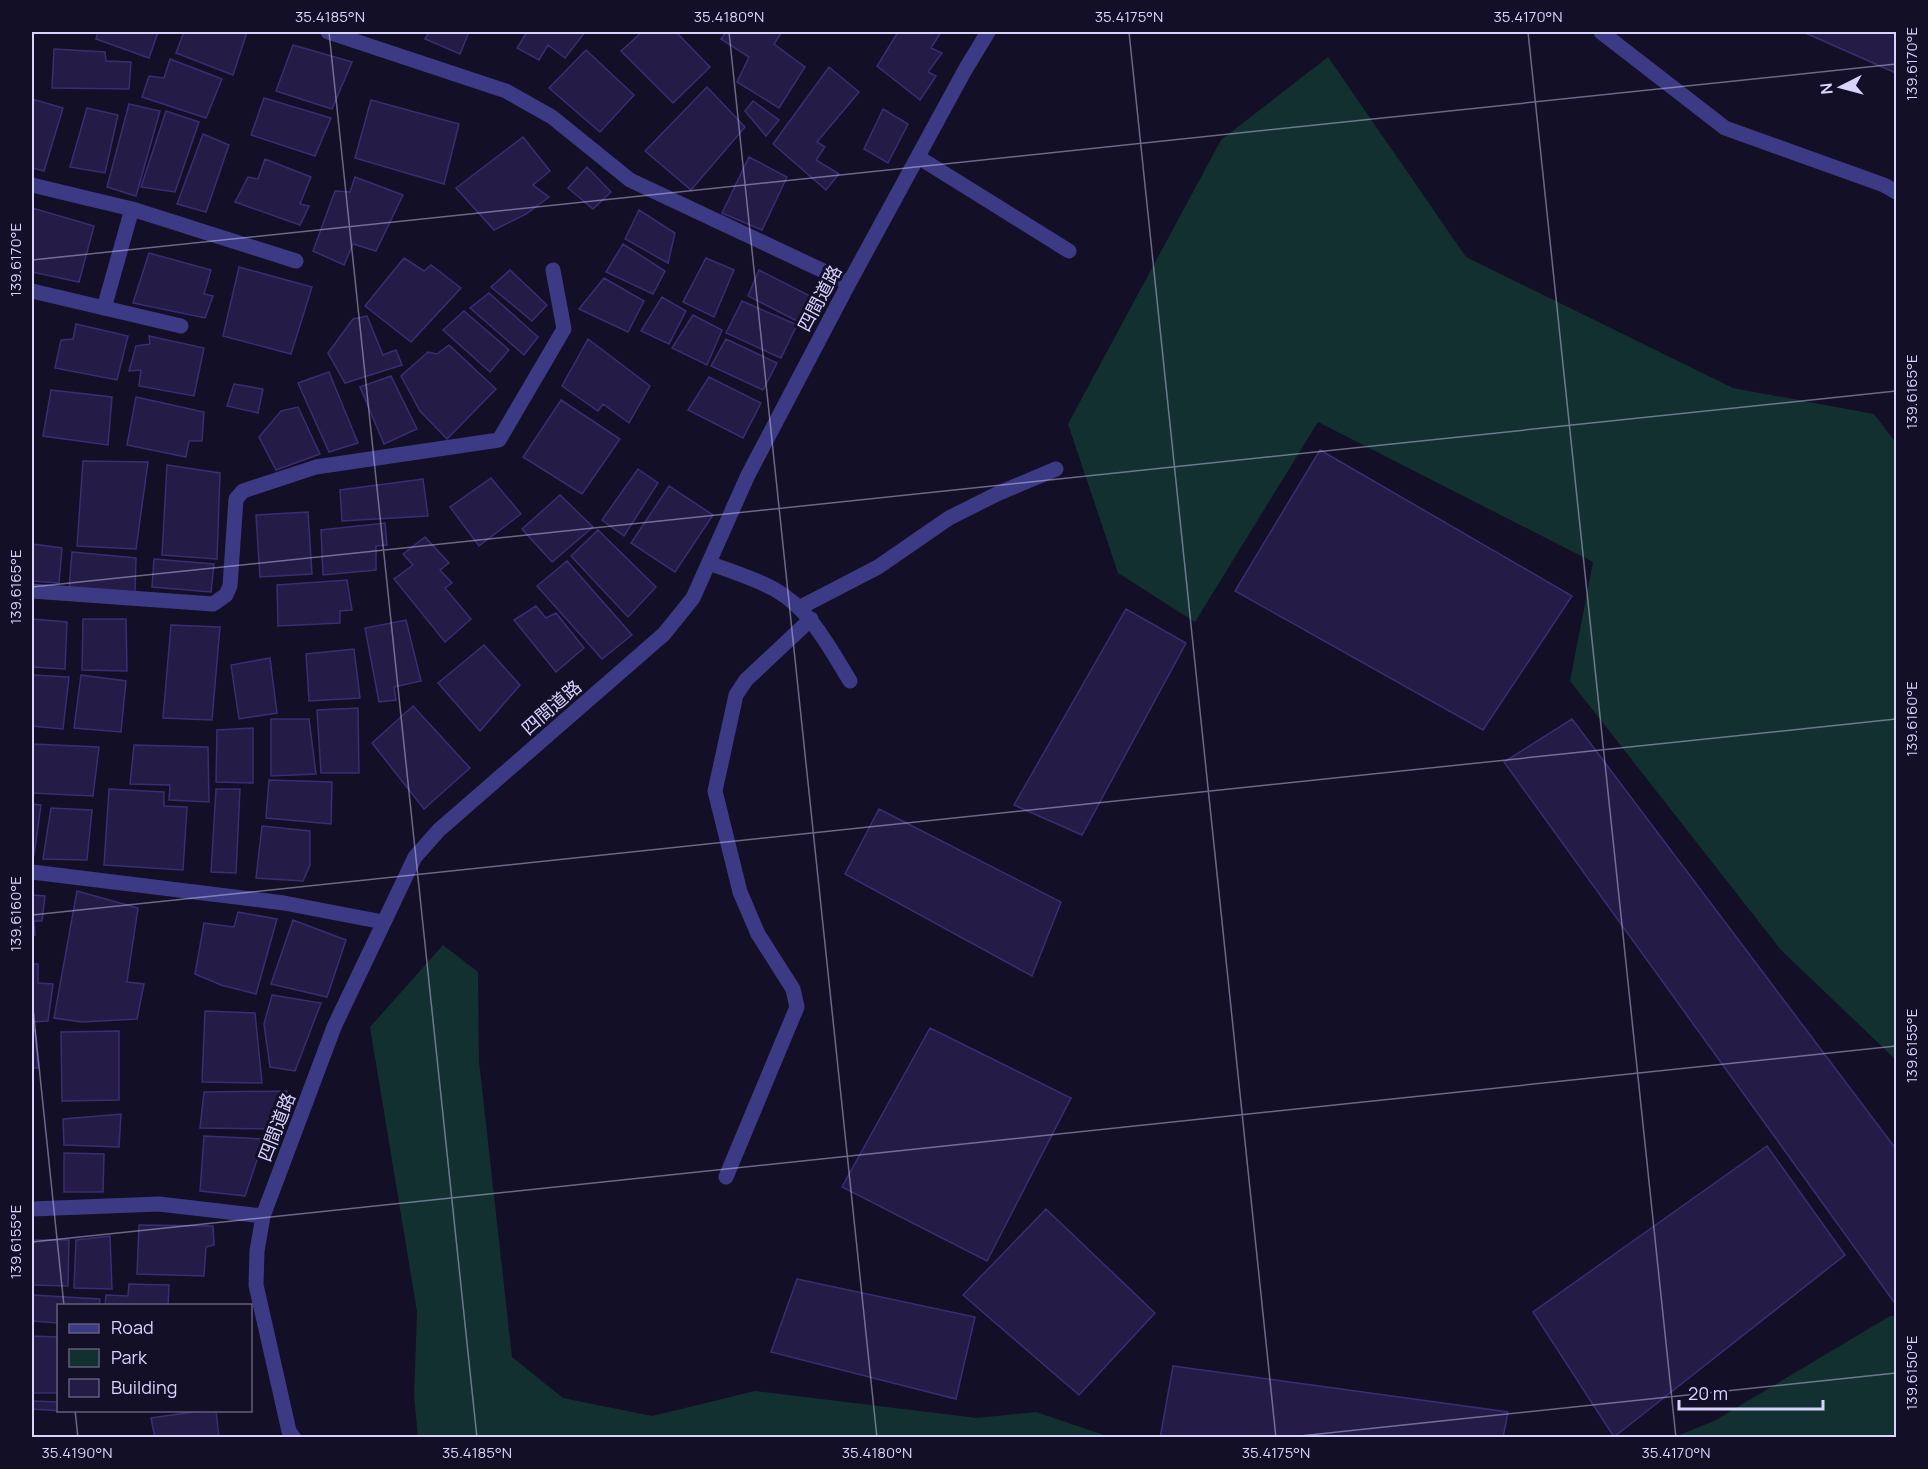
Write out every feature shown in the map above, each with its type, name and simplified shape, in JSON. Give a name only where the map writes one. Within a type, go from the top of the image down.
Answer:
[{"type":"street","points":[[328,32],[506,91],[552,117],[630,180],[849,283]]},
{"type":"street","name":"四間道路","points":[[288,1435],[256,1285],[257,1251],[263,1216],[334,1027],[415,856],[439,830],[664,634],[693,598],[748,475],[849,283],[988,32]]},
{"type":"street","points":[[1601,32],[1725,128],[1884,185],[1896,192]]},
{"type":"street","points":[[918,157],[1069,251]]},
{"type":"street","points":[[32,185],[132,209],[296,261]]},
{"type":"street","points":[[104,308],[132,209]]},
{"type":"street","points":[[32,591],[213,604],[226,595],[230,586],[236,499],[243,491],[316,467],[499,440],[564,329],[553,270]]},
{"type":"street","points":[[32,291],[181,326]]},
{"type":"street","points":[[799,608],[878,567],[949,518],[999,493],[1056,469]]},
{"type":"street","points":[[709,563],[774,589],[799,608],[811,619],[850,681]]},
{"type":"street","points":[[726,1177],[797,1007],[793,989],[758,934],[740,892],[715,791],[736,695],[746,680],[811,619]]},
{"type":"street","points":[[32,872],[284,903],[383,922]]},
{"type":"street","points":[[32,1209],[159,1204],[263,1216]]},
{"type":"green space","points":[[1328,57],[1466,257],[1733,388],[1874,414],[1896,443],[1896,1060],[1781,950],[1570,681],[1593,562],[1318,422],[1195,622],[1118,573],[1068,424],[1221,140]]},
{"type":"green space","points":[[443,945],[478,972],[479,1061],[512,1357],[563,1398],[652,1416],[755,1391],[977,1418],[1036,1412],[1110,1437],[418,1437],[414,1396],[417,1312],[370,1027]]},
{"type":"green space","points":[[1890,1316],[1896,1316],[1896,1437],[1674,1437],[1714,1421]]},
{"type":"building","points":[[98,32],[158,32],[149,58],[96,39]]},
{"type":"building","points":[[184,32],[247,32],[233,75],[176,53]]},
{"type":"building","points":[[429,32],[469,32],[460,54],[425,39]]},
{"type":"building","points":[[527,32],[585,32],[565,58],[548,45],[539,60],[517,48]]},
{"type":"building","points":[[642,32],[676,32],[710,67],[673,103],[621,51]]},
{"type":"building","points":[[726,32],[782,32],[774,44],[805,67],[779,108],[737,82],[749,57],[721,39]]},
{"type":"building","points":[[898,32],[941,32],[931,48],[942,53],[928,72],[936,76],[920,100],[877,66]]},
{"type":"building","points":[[1803,32],[1896,32],[1896,73]]},
{"type":"building","points":[[293,45],[352,62],[332,109],[276,91]]},
{"type":"building","points":[[54,49],[105,52],[106,61],[131,62],[129,89],[52,88]]},
{"type":"building","points":[[586,50],[634,95],[600,132],[549,88]]},
{"type":"building","points":[[170,59],[222,79],[206,118],[142,97],[149,76],[164,78]]},
{"type":"building","points":[[829,67],[859,92],[817,142],[825,147],[816,160],[839,174],[826,190],[773,144]]},
{"type":"building","points":[[707,87],[745,127],[691,190],[645,151]]},
{"type":"building","points":[[264,98],[331,118],[315,156],[251,135]]},
{"type":"building","points":[[32,99],[63,108],[44,171],[32,168]]},
{"type":"building","points":[[371,100],[459,124],[444,184],[355,158]]},
{"type":"building","points":[[753,101],[779,120],[766,136],[745,111]]},
{"type":"building","points":[[129,104],[160,111],[136,196],[107,187]]},
{"type":"building","points":[[87,108],[118,115],[105,173],[70,167]]},
{"type":"building","points":[[883,109],[908,124],[888,163],[864,149]]},
{"type":"building","points":[[166,111],[199,122],[175,192],[141,187]]},
{"type":"building","points":[[203,134],[229,145],[206,212],[177,204]]},
{"type":"building","points":[[523,137],[550,171],[533,185],[549,197],[526,214],[494,230],[456,188]]},
{"type":"building","points":[[749,157],[787,177],[762,230],[722,213]]},
{"type":"building","points":[[265,159],[311,177],[300,204],[309,206],[300,225],[235,202],[248,177],[258,179]]},
{"type":"building","points":[[587,167],[611,192],[593,209],[568,188]]},
{"type":"building","points":[[355,177],[403,195],[376,251],[353,244],[344,265],[313,251],[335,191],[350,192]]},
{"type":"building","points":[[32,208],[94,226],[79,282],[32,272]]},
{"type":"building","points":[[639,210],[675,233],[668,263],[625,239]]},
{"type":"building","points":[[623,244],[665,271],[653,294],[606,272]]},
{"type":"building","points":[[149,253],[211,270],[204,294],[213,296],[205,318],[133,303]]},
{"type":"building","points":[[404,258],[424,271],[431,265],[461,288],[411,342],[365,306]]},
{"type":"building","points":[[706,258],[734,270],[714,317],[683,302]]},
{"type":"building","points":[[239,267],[312,287],[291,354],[223,336]]},
{"type":"building","points":[[510,270],[547,305],[532,321],[491,287]]},
{"type":"building","points":[[759,270],[812,297],[799,322],[748,296]]},
{"type":"building","points":[[604,278],[644,301],[628,332],[579,309]]},
{"type":"building","points":[[489,293],[538,337],[524,355],[470,308]]},
{"type":"building","points":[[662,297],[686,311],[669,344],[641,331]]},
{"type":"building","points":[[742,301],[797,325],[781,358],[726,333]]},
{"type":"building","points":[[464,311],[509,350],[490,372],[443,330]]},
{"type":"building","points":[[693,315],[722,330],[707,365],[672,348]]},
{"type":"building","points":[[367,316],[383,355],[396,350],[402,365],[345,383],[328,353],[353,319]]},
{"type":"building","points":[[76,324],[128,336],[117,380],[55,368],[61,340],[73,339]]},
{"type":"building","points":[[149,336],[204,348],[194,396],[139,386],[141,370],[129,371],[136,346],[150,344]]},
{"type":"building","points":[[588,339],[650,386],[629,423],[603,404],[598,411],[562,386]]},
{"type":"building","points":[[726,339],[777,363],[763,390],[711,366]]},
{"type":"building","points":[[449,345],[496,389],[447,439],[420,411],[401,376],[428,352],[437,354]]},
{"type":"building","points":[[329,372],[358,443],[329,452],[298,383]]},
{"type":"building","points":[[391,376],[417,429],[384,444],[360,387]]},
{"type":"building","points":[[709,377],[761,403],[743,438],[688,410]]},
{"type":"building","points":[[234,384],[263,389],[258,413],[227,406]]},
{"type":"building","points":[[51,390],[112,397],[108,445],[43,436]]},
{"type":"building","points":[[136,397],[204,412],[202,441],[189,441],[186,457],[127,445]]},
{"type":"building","points":[[561,400],[620,439],[582,494],[523,457]]},
{"type":"building","points":[[298,407],[320,454],[276,470],[259,437],[281,411]]},
{"type":"building","points":[[1320,450],[1572,596],[1483,730],[1235,591]]},
{"type":"building","points":[[83,461],[148,462],[136,549],[77,546]]},
{"type":"building","points":[[167,465],[220,473],[217,559],[162,555]]},
{"type":"building","points":[[638,469],[658,483],[624,536],[602,520]]},
{"type":"building","points":[[491,478],[521,514],[479,546],[450,507]]},
{"type":"building","points":[[423,479],[428,516],[342,521],[340,490]]},
{"type":"building","points":[[669,486],[713,515],[675,572],[631,543]]},
{"type":"building","points":[[560,495],[593,527],[552,562],[522,529]]},
{"type":"building","points":[[308,512],[312,574],[260,577],[256,515]]},
{"type":"building","points":[[385,523],[387,545],[376,546],[376,570],[323,575],[321,530]]},
{"type":"building","points":[[598,530],[656,587],[628,617],[571,556]]},
{"type":"building","points":[[425,537],[449,563],[440,570],[452,583],[445,588],[471,619],[445,642],[394,579],[413,565],[403,554]]},
{"type":"building","points":[[32,544],[62,548],[59,583],[32,581]]},
{"type":"building","points":[[72,552],[136,558],[135,592],[69,589]]},
{"type":"building","points":[[154,559],[214,564],[211,592],[152,587]]},
{"type":"building","points":[[567,561],[632,635],[602,659],[537,586]]},
{"type":"building","points":[[347,580],[352,610],[340,611],[340,623],[278,626],[277,585]]},
{"type":"building","points":[[536,606],[546,618],[556,613],[584,648],[556,672],[514,620]]},
{"type":"building","points":[[1126,609],[1186,643],[1082,835],[1014,805]]},
{"type":"building","points":[[32,619],[67,622],[65,669],[32,667]]},
{"type":"building","points":[[83,619],[126,619],[127,671],[82,670]]},
{"type":"building","points":[[406,620],[421,681],[394,687],[396,700],[379,702],[365,628]]},
{"type":"building","points":[[171,625],[220,627],[212,720],[163,718]]},
{"type":"building","points":[[484,645],[520,685],[480,731],[438,683]]},
{"type":"building","points":[[354,649],[360,698],[309,701],[306,654]]},
{"type":"building","points":[[270,658],[277,713],[239,719],[231,665]]},
{"type":"building","points":[[32,675],[69,677],[63,729],[32,726]]},
{"type":"building","points":[[81,675],[126,681],[121,732],[74,728]]},
{"type":"building","points":[[413,706],[470,768],[424,809],[372,743]]},
{"type":"building","points":[[358,708],[359,773],[321,773],[317,710]]},
{"type":"building","points":[[271,719],[309,719],[316,774],[271,776]]},
{"type":"building","points":[[1572,719],[1896,1149],[1896,1301],[1894,1302],[1504,762]]},
{"type":"building","points":[[253,728],[253,783],[216,782],[217,730]]},
{"type":"building","points":[[32,744],[99,747],[93,796],[32,793]]},
{"type":"building","points":[[134,745],[208,747],[209,802],[169,800],[170,785],[130,784]]},
{"type":"building","points":[[269,780],[332,782],[331,824],[266,818]]},
{"type":"building","points":[[109,789],[164,792],[164,806],[187,807],[183,870],[104,865]]},
{"type":"building","points":[[216,789],[240,789],[236,873],[211,872]]},
{"type":"building","points":[[32,804],[41,805],[34,855],[32,855]]},
{"type":"building","points":[[51,808],[92,810],[87,860],[43,859]]},
{"type":"building","points":[[879,809],[1061,902],[1032,976],[845,874]]},
{"type":"building","points":[[262,826],[310,831],[310,865],[303,881],[256,878]]},
{"type":"building","points":[[77,891],[138,908],[127,982],[144,984],[137,1019],[82,1022],[54,1018]]},
{"type":"building","points":[[32,895],[45,896],[42,921],[34,921],[35,935],[32,935]]},
{"type":"building","points":[[238,912],[277,919],[256,994],[221,985],[195,974],[204,923],[234,927]]},
{"type":"building","points":[[293,920],[346,940],[327,997],[271,984]]},
{"type":"building","points":[[32,964],[38,964],[38,983],[53,984],[48,1021],[32,1022]]},
{"type":"building","points":[[272,995],[321,1003],[295,1071],[270,1067],[264,1024]]},
{"type":"building","points":[[205,1011],[255,1013],[262,1083],[202,1082]]},
{"type":"building","points":[[930,1028],[1071,1098],[987,1261],[842,1187]]},
{"type":"building","points":[[32,1029],[35,1030],[38,1068],[32,1068]]},
{"type":"building","points":[[119,1031],[119,1100],[62,1101],[61,1032]]},
{"type":"building","points":[[287,1091],[274,1129],[200,1128],[204,1092]]},
{"type":"building","points":[[121,1114],[119,1147],[64,1145],[63,1119]]},
{"type":"building","points":[[204,1136],[264,1139],[245,1196],[200,1191]]},
{"type":"building","points":[[1767,1146],[1845,1255],[1614,1437],[1533,1312]]},
{"type":"building","points":[[64,1153],[104,1154],[103,1192],[64,1192]]},
{"type":"building","points":[[1046,1209],[1155,1313],[1079,1395],[963,1295]]},
{"type":"building","points":[[139,1225],[213,1226],[214,1245],[206,1247],[204,1276],[137,1274]]},
{"type":"building","points":[[110,1236],[112,1289],[74,1288],[76,1240]]},
{"type":"building","points":[[32,1240],[69,1240],[68,1286],[32,1285]]},
{"type":"building","points":[[797,1279],[975,1317],[956,1399],[771,1352]]},
{"type":"building","points":[[129,1284],[169,1285],[168,1304],[105,1304],[106,1295],[128,1296]]},
{"type":"building","points":[[32,1295],[100,1299],[99,1304],[57,1304],[57,1323],[32,1321]]},
{"type":"building","points":[[32,1336],[57,1337],[57,1393],[32,1393]]},
{"type":"building","points":[[1173,1366],[1508,1412],[1503,1438],[1160,1438]]},
{"type":"building","points":[[32,1401],[57,1402],[57,1411],[32,1409]]},
{"type":"building","points":[[194,1412],[216,1412],[219,1438],[155,1438],[151,1418]]}]
